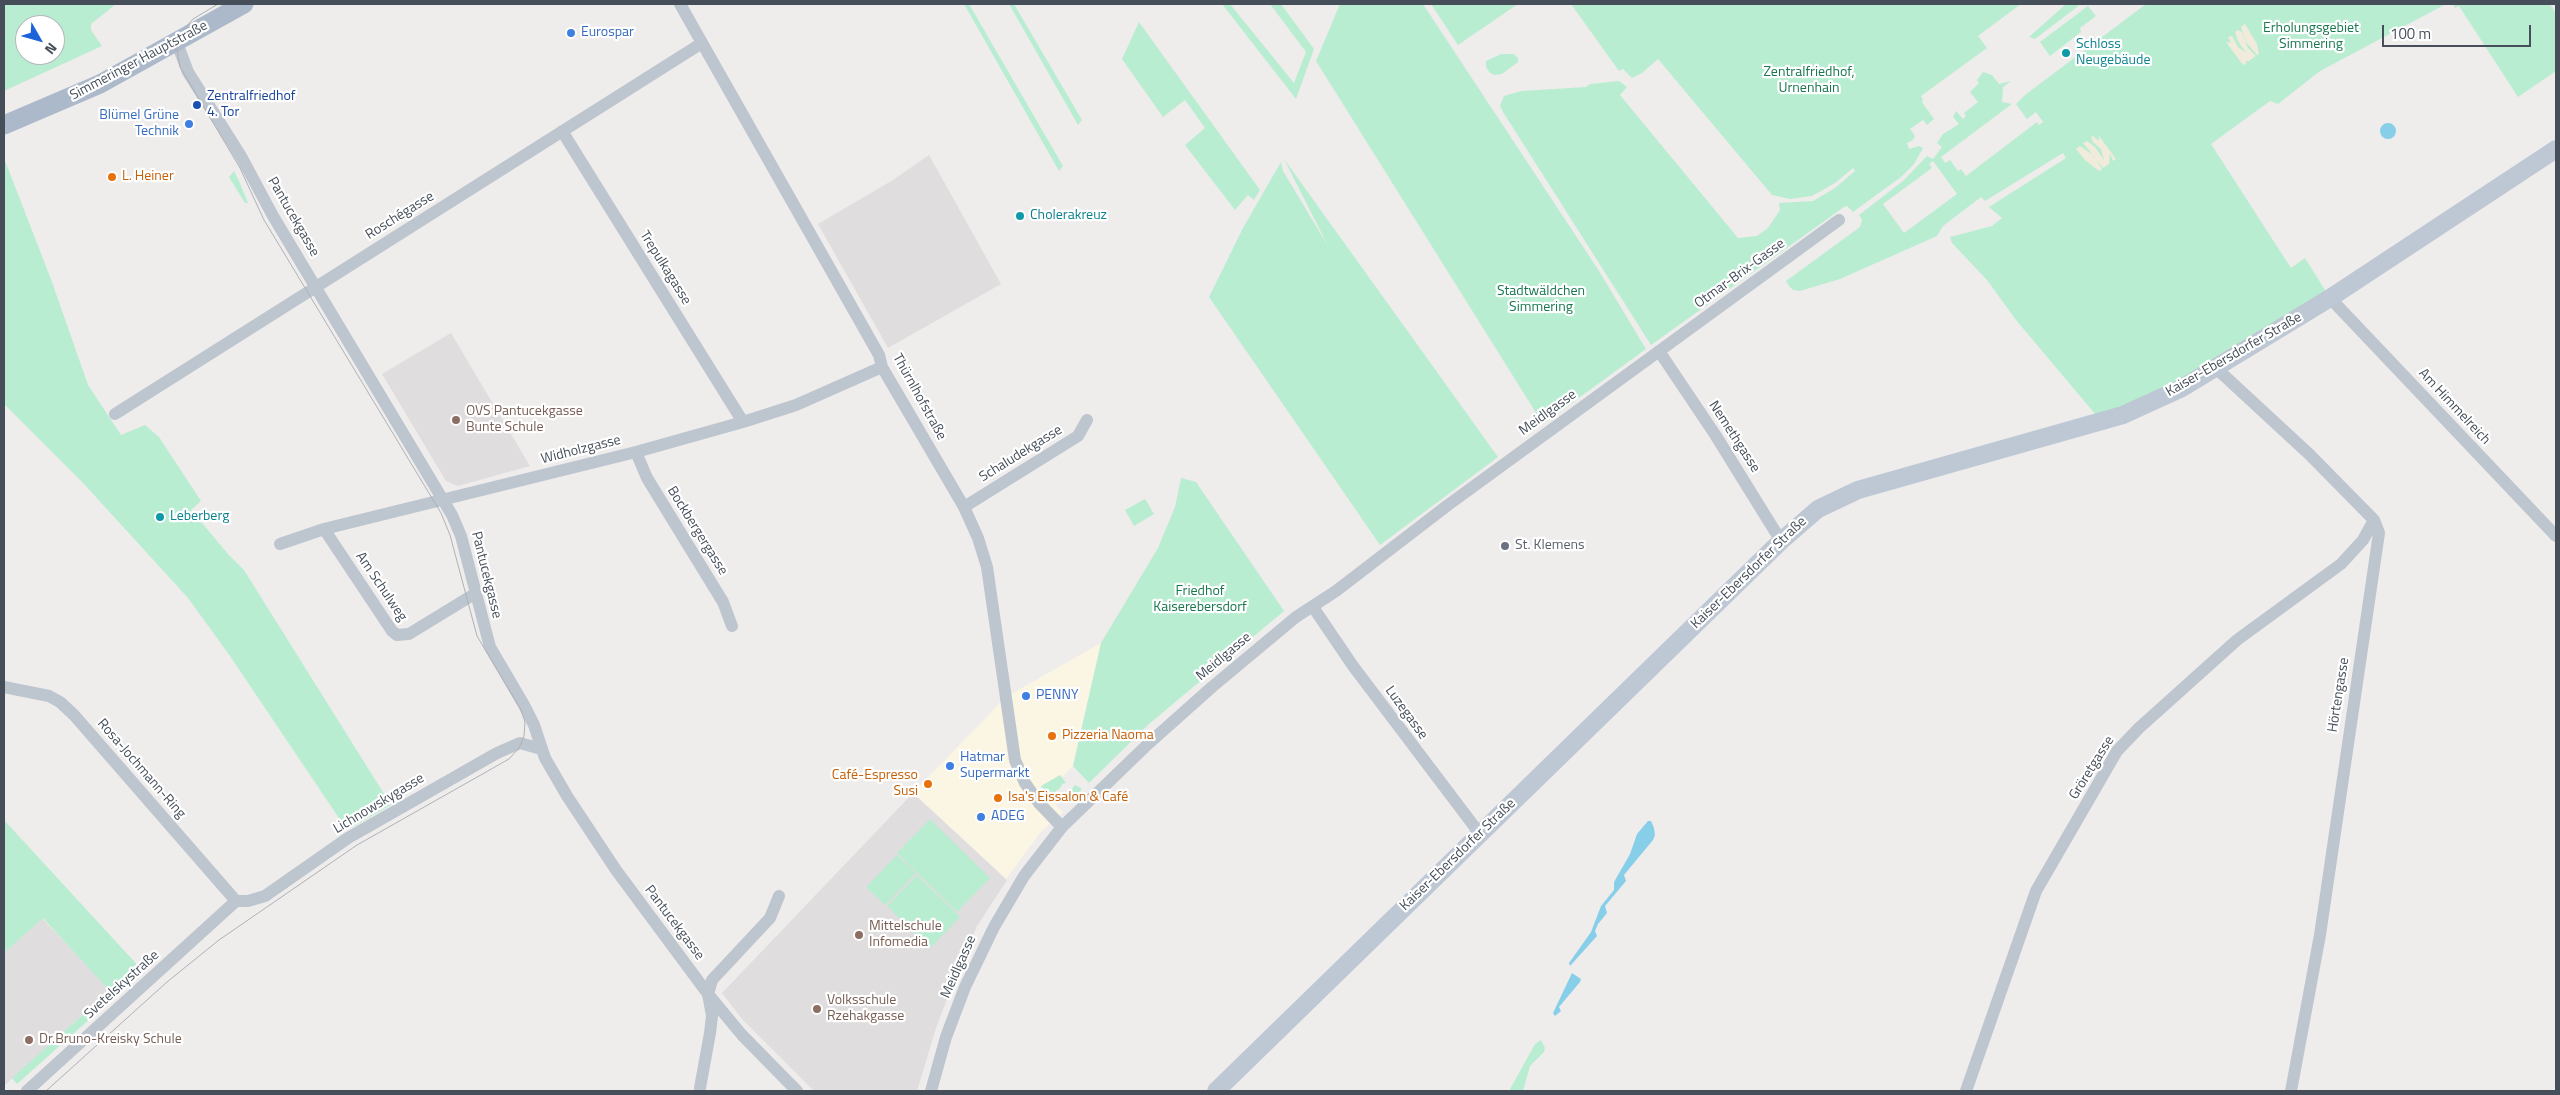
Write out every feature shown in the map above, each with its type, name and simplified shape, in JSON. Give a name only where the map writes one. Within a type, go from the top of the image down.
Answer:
[{"type":"main road","name":"Simmeringer Hauptstraße","points":[[4,125],[100,84],[177,43],[244,4]]},
{"type":"main road","name":"Kaiser-Ebersdorfer Straße","points":[[1216,1091],[1781,541],[1818,509],[1858,490],[2123,415],[2182,388],[2217,369],[2330,298],[2556,149]]},
{"type":"street","name":"Thürnlhofstraße","points":[[680,4],[879,355],[882,367],[964,507],[978,538],[986,567],[1015,760],[1025,783],[1034,796],[1062,827]]},
{"type":"street","name":"Pantucekgasse","points":[[177,43],[188,72],[242,158],[272,216],[444,500],[458,527],[490,646],[534,725],[541,749],[592,835],[708,994],[742,1035],[797,1091]]},
{"type":"street","name":"Roschégasse","points":[[115,414],[702,43]]},
{"type":"street","name":"Trepulkagasse","points":[[562,131],[743,422]]},
{"type":"street","name":"Otmar-Brix-Gasse","points":[[1659,351],[1839,220]]},
{"type":"street","name":"Am Himmelreich","points":[[2330,298],[2556,536]]},
{"type":"street","name":"Nemethgasse","points":[[1659,351],[1716,436],[1781,541]]},
{"type":"street","name":"Meidlgasse","points":[[931,1091],[946,1037],[965,987],[994,927],[1024,876],[1062,827],[1148,744],[1288,623],[1313,607],[1464,493],[1659,351]]},
{"type":"street","name":"Widholzgasse","points":[[280,544],[324,529],[636,452],[743,422],[796,405],[882,367]]},
{"type":"street","points":[[2217,369],[2309,454],[2374,520]]},
{"type":"street","name":"Schaludekgasse","points":[[964,507],[1078,436],[1087,420]]},
{"type":"street","name":"Bockbergergasse","points":[[636,452],[647,478],[723,602],[732,626]]},
{"type":"street","name":"Gröretgasse","points":[[1966,1091],[2036,891],[2117,751],[2139,728],[2237,640],[2341,564],[2364,540],[2374,520]]},
{"type":"street","name":"Hörtengasse","points":[[2291,1091],[2320,935],[2379,533],[2374,520]]},
{"type":"street","name":"Am Schulweg","points":[[324,529],[392,631],[399,636],[409,634],[476,594]]},
{"type":"street","name":"Luzegasse","points":[[1313,607],[1353,666],[1440,784],[1480,834]]},
{"type":"street","name":"Rosa-Jochmann-Ring","points":[[4,687],[49,696],[60,702],[74,715],[236,901]]},
{"type":"street","name":"Lichnowskygasse","points":[[236,901],[248,901],[265,896],[348,838],[505,749],[520,743],[541,749]]},
{"type":"street","points":[[700,1088],[712,1016],[708,994],[712,980],[770,918],[779,896]]},
{"type":"street","name":"Svetelskystraße","points":[[27,1091],[236,901]]},
{"type":"shaded area","points":[[929,155],[1001,284],[888,348],[818,224],[893,180]]},
{"type":"shaded area","name":"OVS Pantucekgasse Bunte Schule","points":[[451,333],[530,466],[458,486],[446,481],[382,374]]},
{"type":"shaded area","points":[[1101,643],[1073,766],[1062,777],[1060,775],[1039,788],[1063,812],[1040,833],[1006,879],[913,793],[1006,697]]},
{"type":"shaded area","points":[[913,793],[1007,880],[977,926],[936,1028],[917,1091],[814,1091],[742,1019],[722,993]]},
{"type":"shaded area","name":"Dr.Bruno-Kreisky Schule","points":[[42,918],[110,990],[4,1086],[4,953]]},
{"type":"green space","points":[[4,4],[116,4],[91,24],[91,30],[102,46],[65,63],[65,15],[15,15],[15,65],[61,65],[4,91]]},
{"type":"green space","points":[[964,4],[969,4],[1063,166],[1059,171]]},
{"type":"green space","points":[[1009,4],[1014,4],[1082,120],[1078,125]]},
{"type":"green space","points":[[1222,4],[1230,4],[1294,83],[1306,52],[1270,4],[1281,4],[1314,49],[1296,99]]},
{"type":"green space","name":"Stadtwäldchen Simmering","points":[[1340,4],[1423,4],[1599,271],[1646,349],[1543,424],[1316,61]]},
{"type":"green space","points":[[1431,4],[1518,4],[1458,45]]},
{"type":"green space","name":"Zentralfriedhof, Urnenhain","points":[[1571,4],[2021,4],[1978,36],[1987,48],[1921,96],[1922,102],[1934,119],[1927,125],[1923,120],[1910,129],[1915,136],[1913,140],[1907,143],[1909,149],[1919,146],[1923,148],[1914,164],[1901,177],[1853,212],[1847,206],[1844,207],[1651,345],[1503,112],[1500,106],[1504,96],[1521,91],[1586,87],[1590,84],[1619,81],[1627,87],[1620,95],[1738,238],[1757,236],[1768,228],[1780,210],[1779,203],[1813,201],[1835,188],[1855,171],[1853,168],[1835,183],[1812,196],[1790,199],[1772,195],[1658,59],[1642,73],[1632,78],[1623,69],[1619,71]]},
{"type":"green space","points":[[2066,4],[2081,4],[2035,39],[2029,37]]},
{"type":"green space","name":"Erholungsgebiet Simmering","points":[[2146,4],[2446,4],[2320,71],[2278,104],[2270,101],[2211,144],[2291,268],[2305,258],[2330,298],[2217,369],[2101,421],[2016,320],[1987,280],[1952,243],[1950,237],[1992,226],[2002,218],[1989,207],[2066,158],[2063,153],[1985,201],[1981,197],[1943,226],[1937,236],[1840,279],[1800,291],[1793,290],[1786,281],[1860,227],[1862,220],[1859,215],[1903,181],[1927,156],[1933,159],[1942,147],[1937,143],[1943,134],[1959,124],[1953,117],[1956,111],[1963,119],[1966,116],[1964,113],[1978,102],[1970,92],[1979,83],[1977,80],[1983,72],[1992,75],[1999,84],[2011,81],[2003,87],[2002,102],[2012,104],[1941,157],[1945,163],[1950,160],[1958,171],[1961,169],[1966,176],[2037,122],[2039,125],[2043,122],[2036,112],[2027,119],[2016,104],[2025,95]],"holes":[[[1933,161],[1957,194],[1904,233],[1883,204],[1932,168],[1929,164]]]},
{"type":"green space","points":[[2453,4],[2550,4],[2556,13],[2556,71],[2518,97],[2459,6],[2455,8]]},
{"type":"green space","points":[[2088,6],[2096,16],[2080,28],[2081,32],[2050,56],[2040,42]]},
{"type":"green space","points":[[1139,22],[1260,190],[1254,200],[1248,195],[1235,210],[1185,145],[1205,128],[1185,100],[1163,117],[1122,59]]},
{"type":"green space","points":[[1501,54],[1514,54],[1518,58],[1518,62],[1502,74],[1495,75],[1490,73],[1486,67],[1486,61]]},
{"type":"green space","points":[[4,158],[52,282],[88,385],[121,435],[145,425],[159,437],[201,501],[191,510],[244,570],[391,805],[347,830],[230,656],[188,598],[84,484],[4,404]]},
{"type":"green space","points":[[1284,159],[1498,457],[1380,545],[1209,297],[1243,228],[1281,162],[1283,171],[1328,246]]},
{"type":"green space","points":[[234,171],[248,203],[245,203],[229,177]]},
{"type":"green space","name":"Friedhof Kaiserebersdorf","points":[[1181,478],[1196,482],[1284,611],[1149,724],[1089,783],[1073,766],[1101,643],[1158,548],[1175,507]]},
{"type":"green space","points":[[1145,499],[1154,514],[1134,526],[1125,510]]},
{"type":"green space","points":[[1060,775],[1066,783],[1062,784],[1050,796],[1041,786]]},
{"type":"green space","points":[[1075,785],[1081,788],[1081,791],[1068,802],[1060,802],[1068,793],[1071,793]]},
{"type":"green space","points":[[930,819],[990,878],[957,912],[897,853]]},
{"type":"green space","points":[[4,820],[143,971],[115,997],[43,918],[4,953]]},
{"type":"green space","points":[[897,855],[916,873],[885,905],[866,887]]},
{"type":"green space","points":[[917,875],[960,917],[930,948],[887,906]]},
{"type":"green space","points":[[97,1002],[102,1008],[17,1084],[12,1078]]},
{"type":"green space","points":[[1541,1040],[1545,1048],[1544,1052],[1530,1066],[1523,1091],[1509,1091],[1535,1044]]},
{"type":"sand","points":[[2245,24],[2257,44],[2259,54],[2257,55],[2246,42],[2241,27]]},
{"type":"sand","points":[[2238,30],[2242,32],[2248,48],[2256,56],[2249,61],[2245,61],[2247,63],[2243,65],[2226,42],[2231,43],[2228,37],[2232,36],[2238,47],[2246,53],[2238,41],[2235,32]]},
{"type":"sand","points":[[2093,136],[2099,141],[2099,136],[2116,159],[2113,161],[2110,153],[2109,164],[2103,168],[2083,143],[2087,141],[2095,147],[2104,160],[2101,149],[2093,142],[2091,137]]},
{"type":"sand","points":[[2080,146],[2094,156],[2102,169],[2100,171],[2085,160],[2076,149]]},
{"type":"water","points":[[2388,123],[2396,131],[2388,139],[2380,131]]},
{"type":"water","points":[[1648,821],[1651,821],[1654,828],[1655,835],[1653,840],[1624,875],[1626,881],[1605,906],[1607,913],[1598,924],[1595,931],[1597,936],[1570,966],[1569,963],[1591,932],[1601,906],[1614,890],[1614,882],[1630,854],[1637,834]]},
{"type":"water","points":[[1572,973],[1581,979],[1580,982],[1559,1007],[1561,1011],[1555,1016],[1553,1013]]},
{"type":"tram line","points":[[46,1091],[167,982],[219,940],[357,845],[509,759],[519,748],[524,736],[525,722],[521,710],[477,636],[450,535],[441,513],[264,220],[240,168],[180,67],[177,49],[181,32],[193,19],[218,4]]},
{"type":"place","name":"Eurospar","points":[[571,33]]},
{"type":"place","name":"Schloss Neugebäude","points":[[2066,53]]},
{"type":"place","name":"Zentralfriedhof 4. Tor","points":[[197,105]]},
{"type":"place","name":"Blümel Grüne Technik","points":[[189,124]]},
{"type":"place","name":"L. Heiner","points":[[112,177]]},
{"type":"place","name":"Cholerakreuz","points":[[1020,216]]},
{"type":"place","name":"OVS Pantucekgasse Bunte Schule","points":[[456,420]]},
{"type":"place","name":"Leberberg","points":[[160,517]]},
{"type":"place","name":"St. Klemens","points":[[1505,546]]},
{"type":"place","name":"PENNY","points":[[1026,696]]},
{"type":"place","name":"Pizzeria Naoma","points":[[1052,736]]},
{"type":"place","name":"Hatmar Supermarkt","points":[[950,766]]},
{"type":"place","name":"Café-Espresso Susi","points":[[928,784]]},
{"type":"place","name":"Isa's Eissalon & Café","points":[[998,798]]},
{"type":"place","name":"ADEG","points":[[981,817]]},
{"type":"place","name":"Mittelschule Infomedia","points":[[859,935]]},
{"type":"place","name":"Volksschule Rzehakgasse","points":[[817,1009]]},
{"type":"place","name":"Dr.Bruno-Kreisky Schule","points":[[29,1040]]}]
